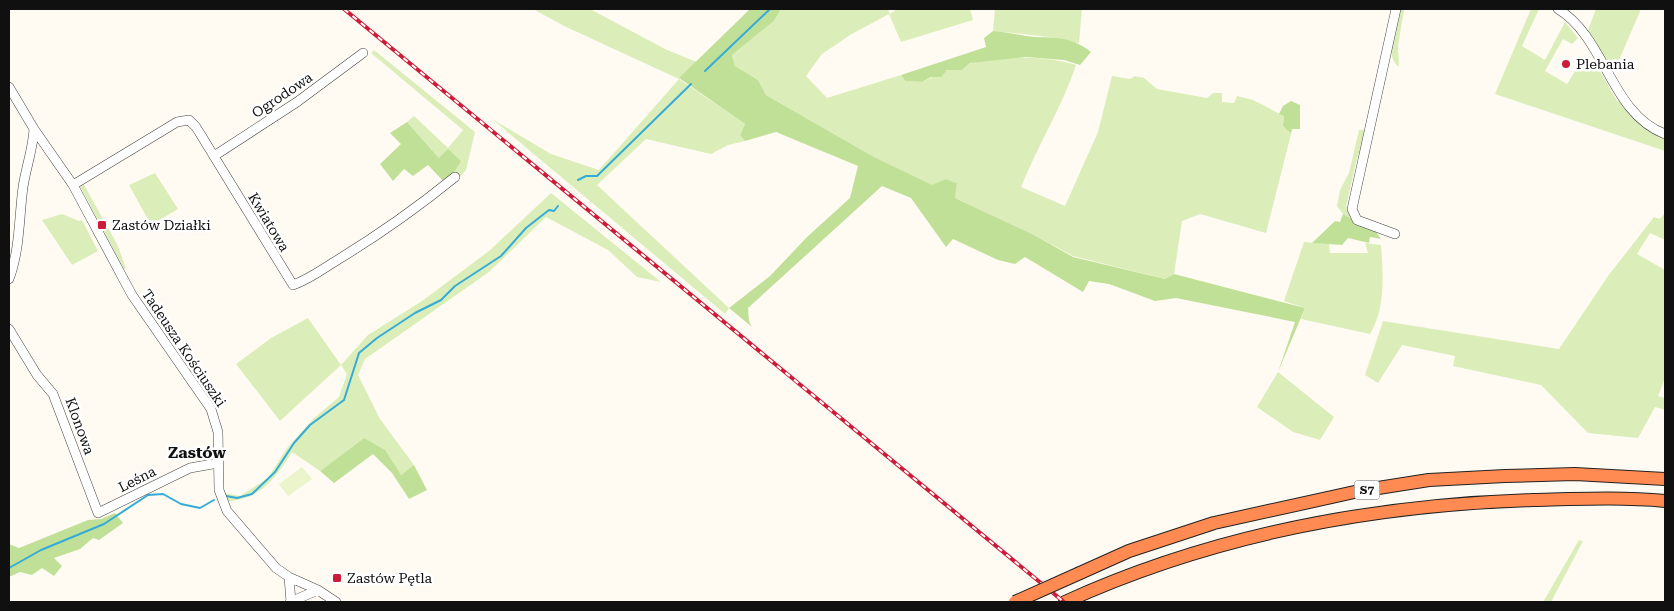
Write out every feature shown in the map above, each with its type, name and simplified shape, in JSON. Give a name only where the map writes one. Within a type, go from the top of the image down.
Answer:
[{"type":"highway","name":"S7","points":[[1015,602],[1137,548],[1214,523],[1359,491],[1429,480],[1505,476],[1575,474],[1665,479]]},
{"type":"highway","name":"S7","points":[[1064,602],[1167,560],[1216,546],[1352,516],[1433,505],[1500,501],[1573,499],[1665,501]]},
{"type":"street","points":[[1395,9],[1352,209],[1358,220],[1395,234]]},
{"type":"street","points":[[1558,9],[1573,18],[1585,32],[1633,110],[1649,126],[1665,134]]},
{"type":"street","name":"Ogrodowa","points":[[214,156],[292,105],[363,54]]},
{"type":"street","name":"Tadeusza Kościuszki","points":[[9,87],[34,129],[73,185],[132,295],[211,409],[218,432],[219,490],[227,511],[276,568],[289,577],[318,590],[336,602]]},
{"type":"street","name":"Kwiatowa","points":[[73,185],[183,119],[189,120],[193,123],[214,156],[293,286],[380,233],[455,177]]},
{"type":"street","points":[[9,280],[16,256],[23,184],[32,155],[34,129]]},
{"type":"street","points":[[32,155],[48,149]]},
{"type":"street","name":"Klonowa","points":[[9,329],[37,375],[53,394],[98,513]]},
{"type":"street","name":"Leśna","points":[[98,513],[190,468],[218,463]]},
{"type":"street","points":[[289,577],[291,602],[318,590]]},
{"type":"green space","points":[[533,9],[590,9],[667,50],[697,62],[679,79],[564,26]]},
{"type":"green space","points":[[750,9],[781,9],[774,21],[732,55],[735,66],[758,80],[766,95],[874,157],[932,185],[946,179],[957,183],[955,198],[1034,235],[1073,257],[1165,279],[1174,274],[1305,308],[1278,372],[1295,322],[1176,298],[1155,301],[1109,284],[1089,281],[1083,292],[1025,257],[1015,264],[998,260],[953,239],[946,247],[911,198],[882,186],[748,308],[749,321],[752,327],[729,308],[770,276],[807,237],[850,198],[858,166],[776,132],[745,141],[740,135],[745,124],[679,78]]},
{"type":"green space","points":[[781,9],[888,9],[890,14],[897,9],[970,9],[973,20],[901,42],[889,14],[850,35],[822,54],[806,76],[827,98],[901,75],[905,81],[922,82],[947,70],[962,70],[971,63],[994,58],[1040,58],[1076,65],[1064,96],[1021,187],[1065,206],[1098,132],[1112,76],[1130,79],[1135,76],[1144,78],[1157,89],[1207,98],[1213,93],[1222,93],[1222,102],[1234,103],[1237,96],[1253,100],[1284,116],[1283,126],[1291,134],[1266,233],[1200,214],[1182,221],[1174,274],[1165,279],[1073,256],[1034,235],[955,198],[957,183],[946,179],[932,186],[874,157],[766,95],[758,80],[735,66],[732,55],[774,21]]},
{"type":"green space","points":[[995,9],[1082,9],[1079,43],[1047,37],[993,31]]},
{"type":"green space","points":[[1531,9],[1539,9],[1522,46],[1545,60],[1565,22],[1578,38],[1572,44],[1563,39],[1545,71],[1567,84],[1582,60],[1589,67],[1596,64],[1617,101],[1621,99],[1640,122],[1651,130],[1665,136],[1665,151],[1495,94]]},
{"type":"green space","points":[[1596,9],[1641,9],[1613,74],[1588,30]]},
{"type":"green space","points":[[1400,10],[1404,10],[1398,46],[1399,67],[1394,62],[1391,48]]},
{"type":"green space","points":[[993,31],[1065,39],[1078,43],[1091,52],[1080,65],[1064,60],[1026,57],[970,63],[962,70],[947,70],[941,77],[931,77],[922,82],[905,81],[901,75],[986,47],[984,38]]},
{"type":"green space","points":[[374,50],[475,132],[466,170],[458,179],[407,122],[414,116],[448,148],[463,130],[371,53]]},
{"type":"green space","points":[[679,79],[745,124],[740,135],[745,141],[728,145],[711,154],[646,139],[597,185],[729,308],[725,314],[492,119],[551,154],[599,170]]},
{"type":"green space","points":[[1291,101],[1300,105],[1300,129],[1292,129],[1291,134],[1283,126],[1284,116],[1279,114],[1283,106]]},
{"type":"green space","points":[[407,122],[439,158],[448,149],[461,161],[453,174],[444,182],[428,165],[413,176],[404,169],[393,181],[380,164],[401,144],[390,133]]},
{"type":"green space","points":[[1359,130],[1366,130],[1356,162],[1346,207],[1350,209],[1352,219],[1343,214],[1337,206],[1340,190],[1349,173]]},
{"type":"green space","points":[[155,173],[178,209],[151,225],[129,185]]},
{"type":"green space","points":[[83,183],[117,244],[126,268],[124,269],[80,186]]},
{"type":"green space","points":[[551,193],[661,282],[637,277],[608,250],[546,217],[489,272],[365,359],[358,375],[380,419],[414,465],[401,475],[364,438],[320,471],[292,452],[266,486],[249,497],[227,501],[225,493],[240,496],[268,478],[287,448],[313,419],[339,397],[347,374],[341,365],[368,335],[422,301],[489,251]]},
{"type":"green space","points":[[1665,213],[1665,240],[1650,233],[1637,254],[1665,270],[1665,378],[1658,396],[1665,398],[1665,410],[1655,407],[1638,438],[1588,433],[1541,385],[1453,366],[1455,356],[1402,345],[1378,383],[1365,375],[1383,321],[1559,349],[1608,276],[1654,217],[1660,219]]},
{"type":"green space","points":[[62,214],[79,221],[82,220],[98,251],[72,265],[42,220]]},
{"type":"green space","points":[[1343,214],[1376,232],[1381,239],[1370,237],[1369,243],[1348,238],[1342,245],[1312,243],[1335,221],[1340,222]]},
{"type":"green space","points":[[1304,242],[1329,244],[1330,253],[1368,253],[1365,243],[1381,245],[1383,279],[1381,302],[1379,313],[1370,334],[1301,319],[1305,308],[1284,301]]},
{"type":"green space","points":[[308,318],[341,365],[280,421],[236,364],[271,338]]},
{"type":"green space","points":[[1278,372],[1334,417],[1320,440],[1293,432],[1257,407]]},
{"type":"green space","points":[[364,438],[385,450],[401,475],[414,465],[427,490],[409,499],[392,473],[373,454],[334,483],[320,471]]},
{"type":"green space","points":[[302,467],[312,479],[288,496],[279,484]]},
{"type":"green space","points":[[115,513],[123,523],[99,540],[93,538],[80,549],[54,558],[62,566],[54,576],[42,568],[32,575],[20,572],[9,577],[9,544],[19,548],[88,520],[101,519]]},
{"type":"green space","points":[[1579,540],[1583,541],[1551,602],[1543,602]]},
{"type":"waterway","points":[[705,71],[770,9]]},
{"type":"waterway","points":[[578,180],[586,176],[597,176],[691,84]]},
{"type":"waterway","points":[[226,496],[237,498],[252,494],[275,472],[294,443],[310,425],[344,400],[359,353],[377,338],[415,313],[441,300],[455,286],[501,256],[526,228],[549,210],[554,211],[558,206]]},
{"type":"waterway","points":[[9,568],[41,550],[104,524],[148,495],[163,494],[181,504],[200,508],[214,500]]},
{"type":"railway","points":[[344,9],[1064,602]]},
{"type":"place","name":"Plebania","points":[[1566,64]]},
{"type":"place","name":"Zastów Działki","points":[[102,225]]},
{"type":"place","name":"Zastów Pętla","points":[[337,578]]},
{"type":"district","name":"Zastów","points":[[197,452]]}]
